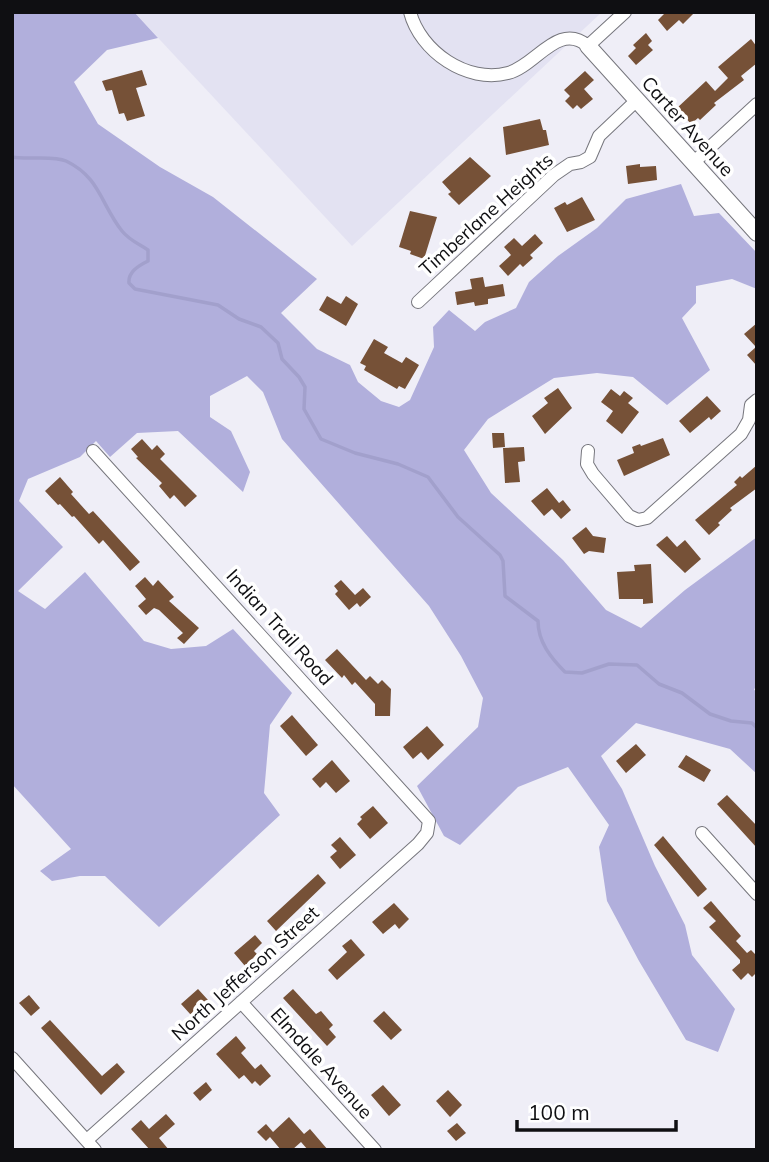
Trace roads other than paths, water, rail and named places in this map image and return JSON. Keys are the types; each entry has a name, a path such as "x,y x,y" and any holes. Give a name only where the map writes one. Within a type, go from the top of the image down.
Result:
{"street":[{"path":"410,12 412,22 433,51 449,63 471,73 486,75 509,73 546,48 570,37 579,38 588,46 625,12"},
{"name":"Carter Avenue","path":"588,46 757,233"},
{"name":"Timberlane Heights","path":"418,302 554,175 570,164 590,157 599,136 637,100"},
{"path":"693,163 757,104"},
{"path":"588,451 587,464 593,474 629,516 638,520 647,518 741,434 749,420 751,405 757,400"},
{"name":"Indian Trail Road","path":"93,451 416,806 429,821 427,833"},
{"name":"North Jefferson Street","path":"91,1145 241,1002 427,833"},
{"path":"702,833 757,894"},
{"name":"Elmdale Avenue","path":"241,1002 375,1150"},
{"path":"12,1058 91,1145"}],"waterway":[{"path":"12,157 61,159 86,175 122,231 148,250 148,261 137,267 130,276 129,283 135,289 218,305 239,319 261,327 278,343 282,359 305,387 304,409 321,439 355,453 398,464 428,477 458,517 500,555 503,561 505,596 538,621 540,636 546,649 565,672 582,673 609,664 637,665 659,684 682,693 710,714 731,721 752,723 757,728"}]}
